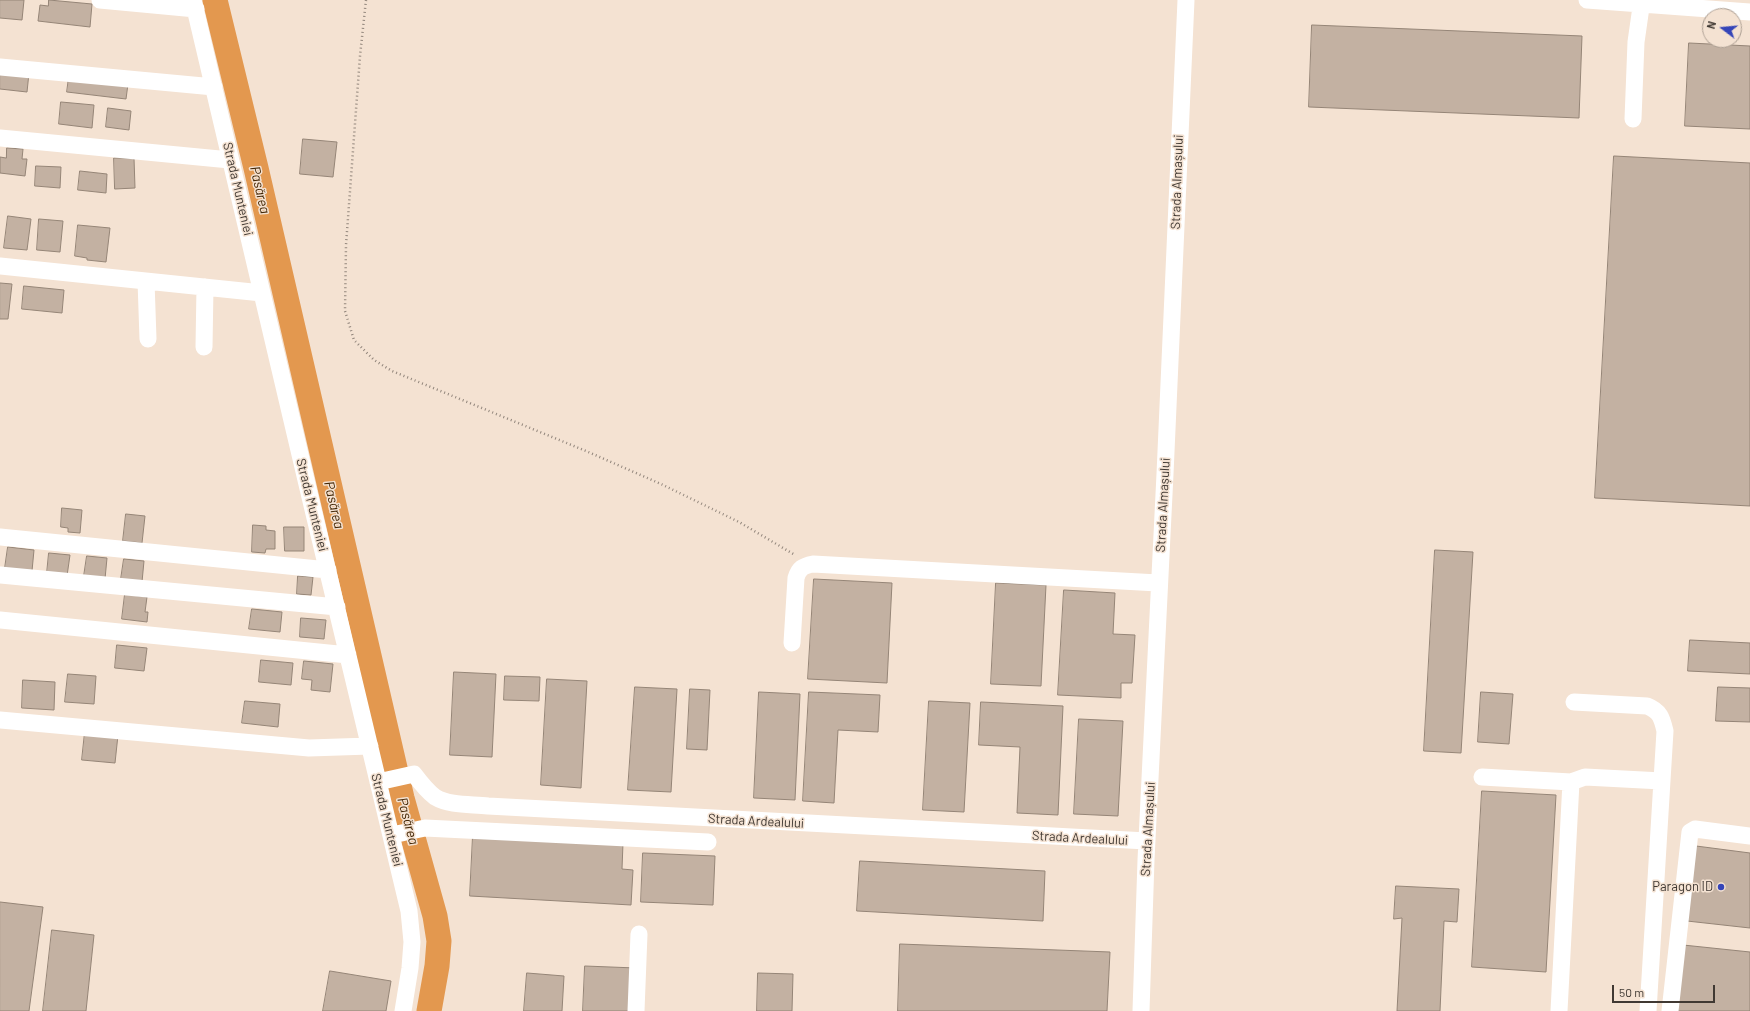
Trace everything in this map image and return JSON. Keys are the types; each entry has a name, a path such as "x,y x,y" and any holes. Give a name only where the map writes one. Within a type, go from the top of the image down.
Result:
{"street":[{"path":"100,0 194,5"},
{"name":"Strada Almașului","path":"1141,1011 1158,583 1165,474 1186,0"},
{"path":"1587,0 1641,2 1750,12"},
{"path":"1633,119 1636,42 1641,2"},
{"name":"Strada Munteniei","path":"194,5 370,746 397,833 409,911 412,942 410,968 403,1011"},
{"path":"0,67 214,87"},
{"path":"0,138 230,160"},
{"path":"0,266 262,293"},
{"path":"146,281 148,339"},
{"path":"204,347 205,287"},
{"path":"0,537 328,570"},
{"path":"792,643 796,578 799,570 804,566 813,564 1158,583"},
{"path":"0,575 337,607"},
{"path":"0,620 348,655"},
{"path":"0,629 107,641 116,640 122,633"},
{"path":"1574,702 1647,706 1655,709 1661,716 1665,731 1648,1011"},
{"path":"0,720 309,748 370,746"},
{"name":"Strada Ardealului","path":"382,781 414,774 436,797 452,803 1147,841"},
{"path":"1482,777 1571,782 1584,777 1662,781"},
{"path":"1558,1011 1571,782"},
{"path":"397,833 425,828 708,842"},
{"path":"1670,1011 1690,832 1695,828 1750,836"},
{"path":"636,1011 639,934"}],"path":[{"path":"366,0 360,56 346,245 345,311 354,340 374,360 392,371 586,451 661,484 739,522 792,552 804,566"}],"building":[{"path":"0,0 24,0 22,20 0,18"},
{"path":"49,0 92,4 90,27 38,21 40,5 48,6"},
{"path":"1312,25 1582,36 1579,118 1309,107"},
{"path":"1689,43 1702,44 1702,48 1742,48 1742,46 1750,46 1750,129 1685,126"},
{"path":"0,70 29,73 27,92 0,89"},
{"path":"69,77 128,84 126,99 67,92"},
{"path":"61,102 94,105 92,128 59,124"},
{"path":"108,108 131,111 129,130 106,127"},
{"path":"303,139 337,142 333,177 300,174"},
{"path":"7,148 23,149 22,159 27,159 25,176 0,173 0,157 6,158"},
{"path":"1614,156 1750,163 1750,506 1595,498"},
{"path":"114,158 134,158 135,188 115,189"},
{"path":"36,166 61,167 60,188 35,186"},
{"path":"80,171 107,174 106,193 78,190"},
{"path":"8,216 31,219 27,250 4,248"},
{"path":"39,219 63,221 60,252 37,250"},
{"path":"78,225 110,228 106,262 87,260 87,258 75,256"},
{"path":"0,283 12,284 8,319 0,319"},
{"path":"24,286 64,290 62,313 22,309"},
{"path":"62,508 82,510 80,533 68,532 68,528 61,527"},
{"path":"126,514 145,516 142,543 123,541"},
{"path":"253,525 266,526 266,530 275,531 275,549 266,549 265,553 252,552"},
{"path":"284,527 304,527 304,551 285,551"},
{"path":"8,547 34,550 32,571 5,568"},
{"path":"1435,550 1473,552 1461,753 1424,751"},
{"path":"49,553 70,555 67,576 47,573"},
{"path":"87,556 107,558 105,579 84,576"},
{"path":"124,559 144,561 142,582 121,579"},
{"path":"298,576 313,577 311,595 297,594"},
{"path":"814,579 892,583 887,683 808,679"},
{"path":"996,583 1046,585 1041,686 991,684"},
{"path":"1064,590 1115,593 1113,634 1135,635 1132,683 1121,683 1121,698 1058,695"},
{"path":"125,594 147,597 145,612 148,612 147,622 122,619"},
{"path":"252,609 282,612 280,632 249,629"},
{"path":"301,618 326,620 324,639 300,637"},
{"path":"1690,640 1750,643 1750,674 1688,671"},
{"path":"117,645 147,648 144,671 115,668"},
{"path":"261,660 293,663 291,685 259,682"},
{"path":"304,661 333,664 330,692 311,690 312,680 302,679"},
{"path":"454,672 496,674 492,757 450,755"},
{"path":"68,674 96,676 94,704 65,702"},
{"path":"505,676 540,677 539,701 504,700"},
{"path":"547,679 587,681 581,788 541,785"},
{"path":"23,680 55,682 54,710 22,708"},
{"path":"635,687 677,689 671,792 628,790"},
{"path":"1718,687 1750,688 1750,722 1716,721"},
{"path":"690,689 710,690 707,750 687,749"},
{"path":"759,692 800,694 795,800 754,798"},
{"path":"809,692 880,695 878,732 838,730 834,803 803,801"},
{"path":"1481,692 1513,694 1509,744 1478,742"},
{"path":"245,701 280,704 278,727 242,723"},
{"path":"929,701 970,703 964,812 923,810"},
{"path":"981,702 1063,706 1058,815 1017,813 1020,747 979,745"},
{"path":"1079,719 1123,721 1118,816 1074,814"},
{"path":"85,732 118,735 115,763 82,760"},
{"path":"1482,791 1556,795 1546,972 1472,967"},
{"path":"473,835 623,843 622,869 633,870 631,905 470,896"},
{"name":"Paragon ID","path":"1696,846 1750,853 1750,928 1687,921"},
{"path":"643,853 715,856 713,905 641,902"},
{"path":"860,861 1045,871 1043,921 857,911"},
{"path":"1396,886 1459,889 1457,922 1444,921 1440,1011 1397,1011 1402,918 1394,919"},
{"path":"0,902 43,907 29,1011 0,1011"},
{"path":"52,930 94,935 86,1011 43,1011"},
{"path":"900,944 1110,952 1107,1011 898,1011"},
{"path":"1683,945 1750,952 1750,1011 1676,1011"},
{"path":"585,966 636,968 634,1011 583,1011"},
{"path":"330,971 391,981 386,1011 323,1011"},
{"path":"527,973 564,976 562,1011 524,1011"},
{"path":"758,973 793,974 792,1011 757,1011"}],"waterway":[{"name":"Pasărea","path":"215,0 256,168 402,798 435,916 439,941 437,966 429,1011"}],"place":[{"name":"Paragon ID","path":"1721,887"}]}
